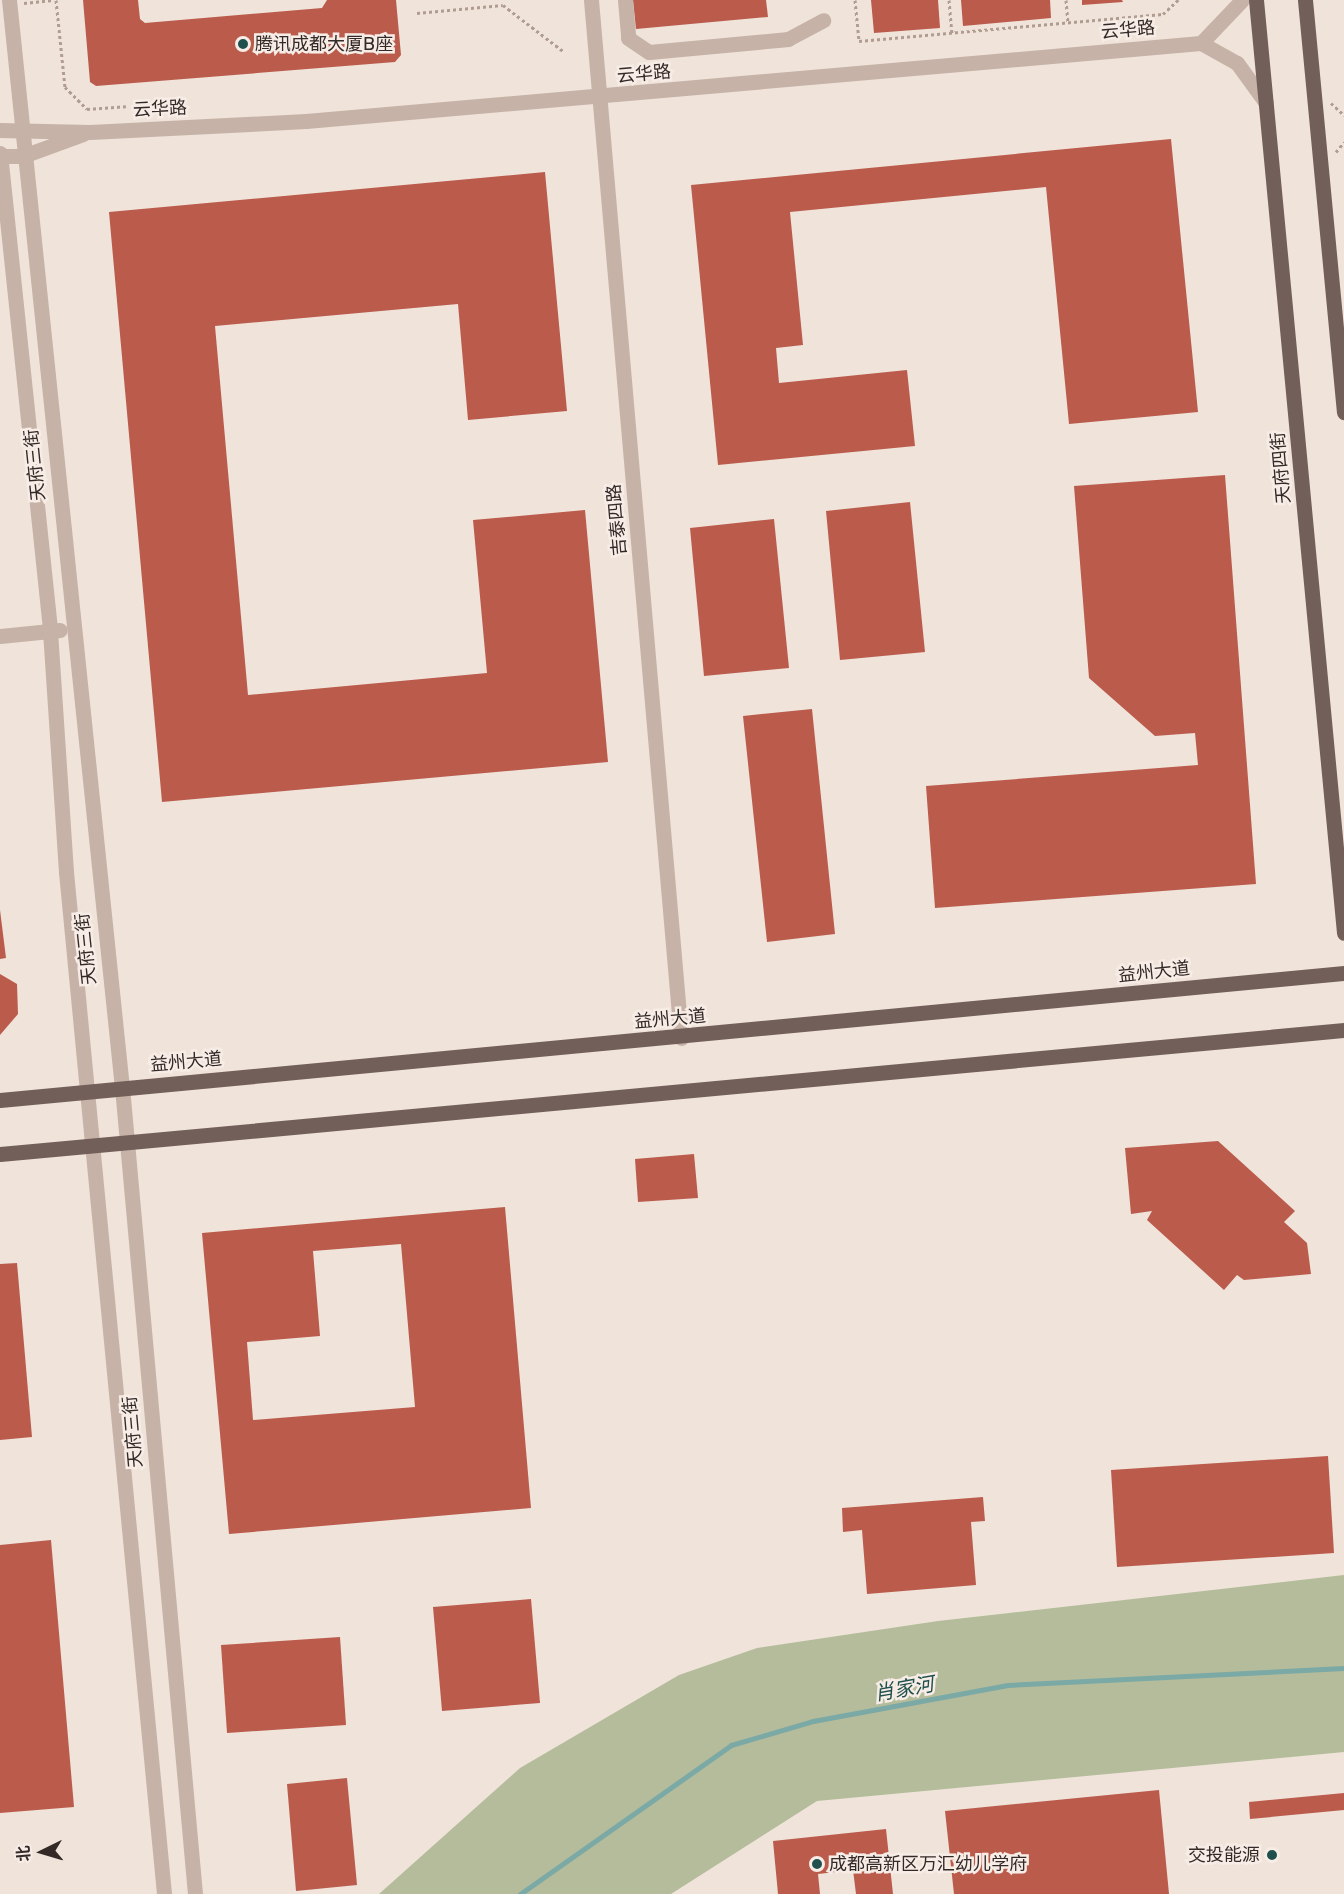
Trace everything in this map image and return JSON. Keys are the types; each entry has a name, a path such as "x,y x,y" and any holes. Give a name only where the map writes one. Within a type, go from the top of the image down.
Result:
{"main road":[{"name":"天府四街","path":"1256,0 1344,933"},
{"path":"1305,0 1344,412"},
{"name":"益州大道","path":"0,1100 122,1087 681,1038 1344,973"},
{"path":"0,1154 1344,1030"}],"street":[{"name":"天府三街","path":"9,0 71,629 122,1087 195,1894"},
{"name":"吉泰四路","path":"591,0 681,1038"},
{"path":"625,0 628,38 649,52 788,39 823,20"},
{"path":"1242,0 1201,43 1237,63 1266,103"},
{"name":"云华路","path":"0,130 22,128 90,132 306,121 1201,43"},
{"name":"云华路","path":"0,155 23,156 90,132"},
{"name":"天府三街","path":"0,155 50,631 87,1092 164,1894"},
{"path":"0,636 71,629"}],"path":[{"path":"23,0 23,3 55,0 64,87 87,110 126,106"},
{"path":"855,0 859,41 1163,14 1178,0"},
{"path":"949,0 951,33"},
{"path":"1066,0 1068,22"},
{"path":"417,13 503,5 563,51"}],"green space":[{"path":"1344,1575 1344,1752 817,1801 671,1894 379,1894 520,1768 679,1675 757,1648 938,1621"}],"building":[{"name":"腾讯成都大厦B座","path":"83,0 138,0 140,19 145,23 322,8 327,0 396,0 401,55 395,62 96,86 90,82"},
{"path":"633,0 766,0 768,17 636,29"},
{"path":"871,0 938,0 940,28 874,33"},
{"path":"961,0 1050,0 1051,18 963,26"},
{"path":"1082,0 1122,0 1123,2 1082,5"},
{"path":"1171,139 1198,412 1069,424 1046,187 790,212 803,345 776,348 779,383 907,370 915,446 718,465 691,185"},
{"path":"545,172 567,411 468,420 458,304 215,326 248,695 487,673 473,520 585,510 608,762 162,802 109,212"},
{"path":"1225,475 1256,884 935,908 926,786 1198,765 1195,733 1155,736 1089,678 1074,486"},
{"path":"910,502 925,652 840,660 826,511"},
{"path":"774,519 789,668 704,676 690,528"},
{"path":"812,709 835,934 767,942 743,716"},
{"path":"0,910 6,958 0,959"},
{"path":"0,974 17,984 18,1014 0,1035"},
{"path":"1218,1141 1295,1211 1284,1222 1307,1243 1311,1274 1244,1280 1237,1275 1224,1290 1147,1220 1152,1211 1131,1214 1125,1148"},
{"path":"694,1154 698,1198 638,1202 635,1159"},
{"path":"505,1207 531,1508 229,1534 202,1233","holes":["401,1244 415,1407 253,1420 247,1342 320,1336 313,1251"]},
{"path":"17,1263 32,1437 0,1440 0,1264"},
{"path":"1328,1456 1334,1553 1117,1567 1111,1470"},
{"path":"983,1497 985,1521 971,1522 976,1585 867,1594 862,1530 843,1532 842,1508"},
{"path":"51,1540 74,1807 0,1813 0,1545"},
{"path":"531,1599 540,1703 442,1711 433,1607"},
{"path":"340,1637 346,1725 227,1733 221,1645"},
{"path":"347,1778 357,1885 296,1891 287,1784"},
{"path":"1159,1790 1169,1894 954,1894 945,1811"},
{"path":"1344,1793 1344,1810 1250,1819 1249,1802"},
{"path":"886,1829 893,1894 856,1894 853,1870 818,1874 820,1894 778,1894 773,1841"}],"waterway":[{"name":"肖家河","path":"520,1894 731,1745 813,1721 1008,1685 1344,1668"}],"place":[{"name":"腾讯成都大厦B座","path":"243,44"},
{"name":"交投能源","path":"1272,1855"},
{"name":"成都高新区万汇幼儿学府","path":"817,1864"}]}
